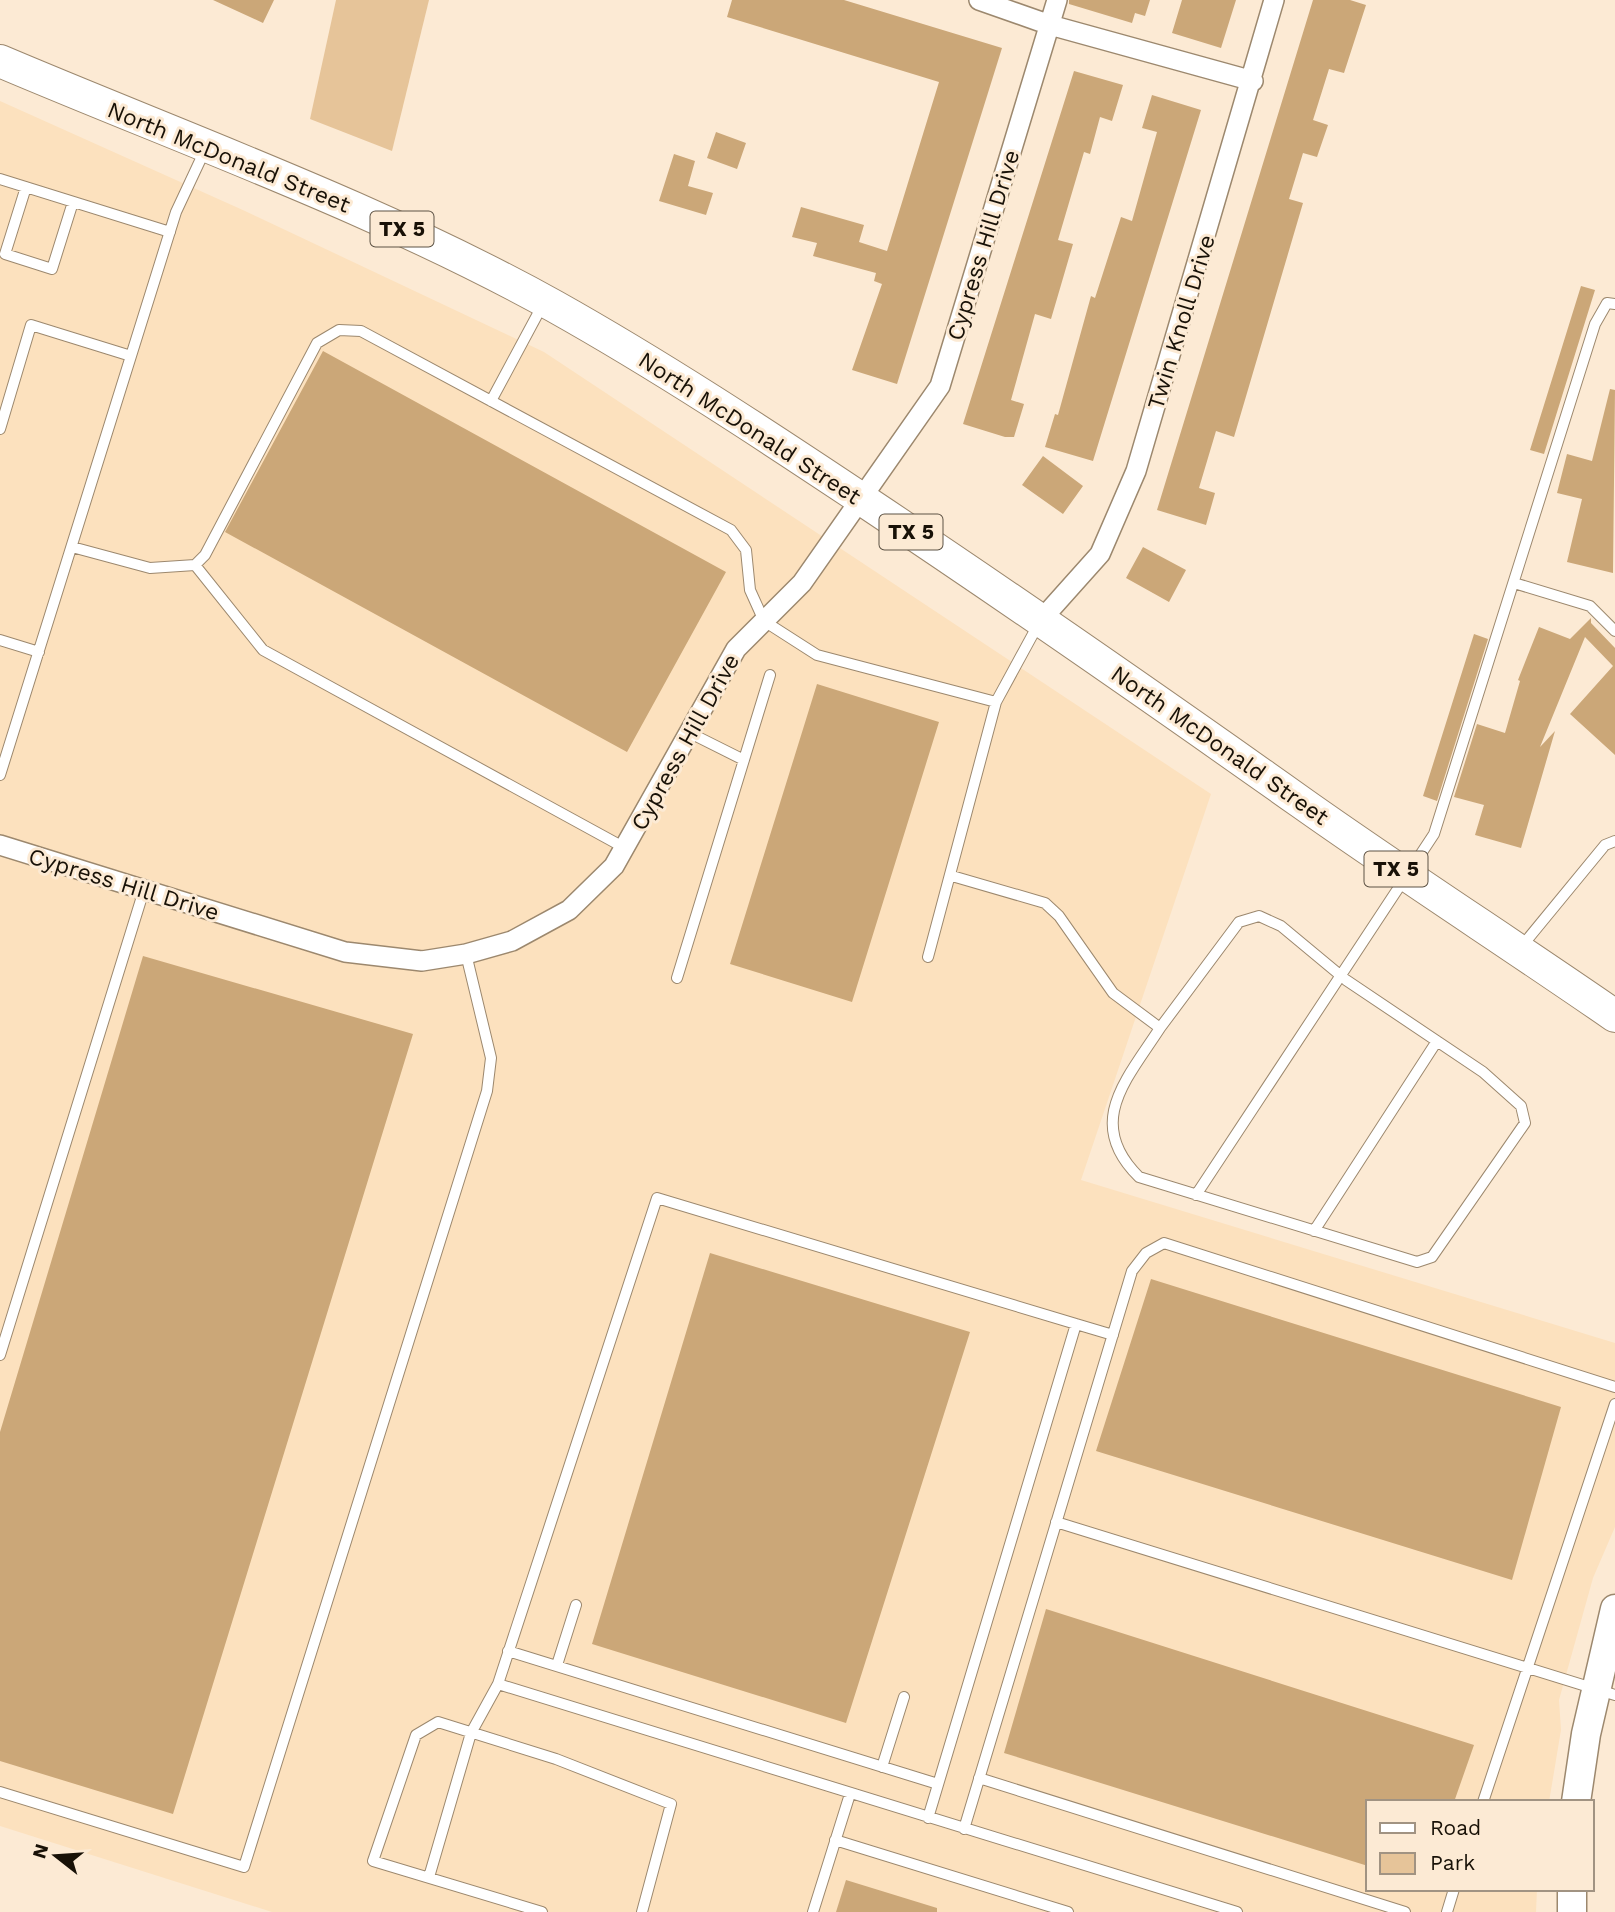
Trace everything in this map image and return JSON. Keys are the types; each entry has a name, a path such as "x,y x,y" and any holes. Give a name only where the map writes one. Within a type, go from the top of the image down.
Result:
{"main road":[{"name":"North McDonald Street","path":"0,61 425,240 545,301 748,423 1041,620 1406,876 1615,1016"},
{"path":"1577,1800 1605,1693 1615,1609"},
{"path":"1572,1891 1572,1912"}],"street":[{"path":"979,0 1050,25 1253,81"},
{"name":"Cypress Hill Drive","path":"0,845 361,956 422,961 466,954 512,941 552,922 603,880 626,849 736,649 802,583 940,386 1057,0"},
{"name":"Twin Knoll Drive","path":"1041,620 1100,554 1136,471 1253,81 1274,0"}],"lane":[{"path":"0,775 170,232 207,147"},
{"path":"0,179 170,232"},
{"path":"26,187 5,254 17,258 52,269 72,202"},
{"path":"491,401 545,301"},
{"path":"1196,1195 1434,834 1595,324 1607,303 1615,304"},
{"path":"0,429 31,325 131,356"},
{"path":"72,547 149,568 195,565 205,555 317,343 339,330 361,331 731,530 746,550 750,590 764,621 817,655 996,702"},
{"path":"195,565 263,650 626,849"},
{"path":"1514,583 1590,606 1615,631"},
{"path":"928,957 952,876 996,702 1041,620"},
{"path":"0,640 38,652"},
{"path":"677,978 770,675"},
{"path":"688,732 744,760"},
{"path":"1520,950 1605,845 1615,841"},
{"path":"952,876 1045,903 1059,916 1113,993 1160,1028"},
{"path":"0,1355 144,890"},
{"path":"1259,916 1281,926 1341,975 1483,1072 1521,1106 1525,1123 1432,1257 1416,1262 1139,1177 1127,1165 1110,1124 1121,1088 1160,1028 1239,922 1259,916"},
{"path":"0,1792 244,1867 488,1091 491,1058 466,954"},
{"path":"1314,1231 1437,1041"},
{"path":"429,1877 471,1733 498,1684 657,1198 1112,1335"},
{"path":"964,1829 1132,1271 1146,1253 1164,1243 1615,1387"},
{"path":"928,1818 1076,1324"},
{"path":"1484,1800 1615,1404"},
{"path":"1056,1522 1605,1693"},
{"path":"557,1665 576,1605"},
{"path":"508,1651 938,1784"},
{"path":"498,1684 1237,1912"},
{"path":"881,1767 904,1697"},
{"path":"541,1912 373,1861 416,1735 438,1722 556,1759 671,1804 642,1912"},
{"path":"979,1778 1405,1912"},
{"path":"813,1912 850,1794"},
{"path":"835,1840 1068,1912"},
{"path":"1447,1912 1453,1891"}],"shaded area":[{"path":"0,101 245,211 544,352 1211,794 1081,1180 1615,1343 1615,1527 1593,1578 1559,1700 1561,1730 1549,1800 1366,1800 1366,1891 1537,1891 1536,1912 272,1912 0,1826"}],"green space":[{"path":"336,0 429,0 392,151 310,119"}],"building":[{"path":"213,0 274,0 263,23"},
{"path":"732,0 844,0 1002,48 897,384 852,370 882,284 874,281 876,273 813,256 817,243 792,237 801,207 864,225 859,242 887,251 939,82 727,17"},
{"path":"1069,0 1150,0 1145,16 1135,13 1132,23 1069,4"},
{"path":"1182,0 1236,0 1221,48 1172,33"},
{"path":"1313,0 1350,0 1366,5 1344,73 1329,69 1313,120 1328,125 1317,157 1303,153 1289,199 1303,203 1234,437 1216,431 1199,488 1215,493 1206,525 1157,510"},
{"path":"1074,71 1123,85 1112,121 1100,117 1090,154 1084,152 1058,240 1073,244 1051,319 1035,314 1011,400 1024,404 1014,437 1005,437 963,424"},
{"path":"1152,95 1201,110 1093,461 1045,447 1055,414 1058,415 1091,296 1095,298 1121,217 1132,221 1157,132 1142,128"},
{"path":"716,132 746,143 737,169 707,158"},
{"path":"674,154 695,161 688,186 713,193 706,215 659,201"},
{"path":"1581,286 1595,290 1544,454 1530,450"},
{"path":"323,351 726,572 627,752 225,532"},
{"path":"1610,389 1615,390 1613,573 1567,562 1582,499 1557,493 1567,454 1592,461"},
{"path":"1043,456 1083,486 1063,514 1022,485"},
{"path":"1143,547 1186,570 1169,602 1126,578"},
{"path":"1591,618 1591,623 1615,648 1615,755 1570,714 1613,666 1585,637 1540,747 1555,731 1521,848 1475,835 1484,805 1454,797 1477,724 1505,733 1520,681 1518,680 1539,627 1570,639"},
{"path":"1474,634 1488,639 1437,801 1423,796"},
{"path":"817,684 939,722 852,1002 730,964"},
{"path":"143,956 413,1034 173,1814 0,1761 0,1432"},
{"path":"710,1253 970,1332 846,1723 592,1644"},
{"path":"1151,1279 1561,1407 1512,1580 1096,1451"},
{"path":"1046,1609 1474,1745 1455,1800 1366,1800 1366,1865 1004,1753"},
{"path":"846,1880 937,1908 937,1912 836,1912"}]}
